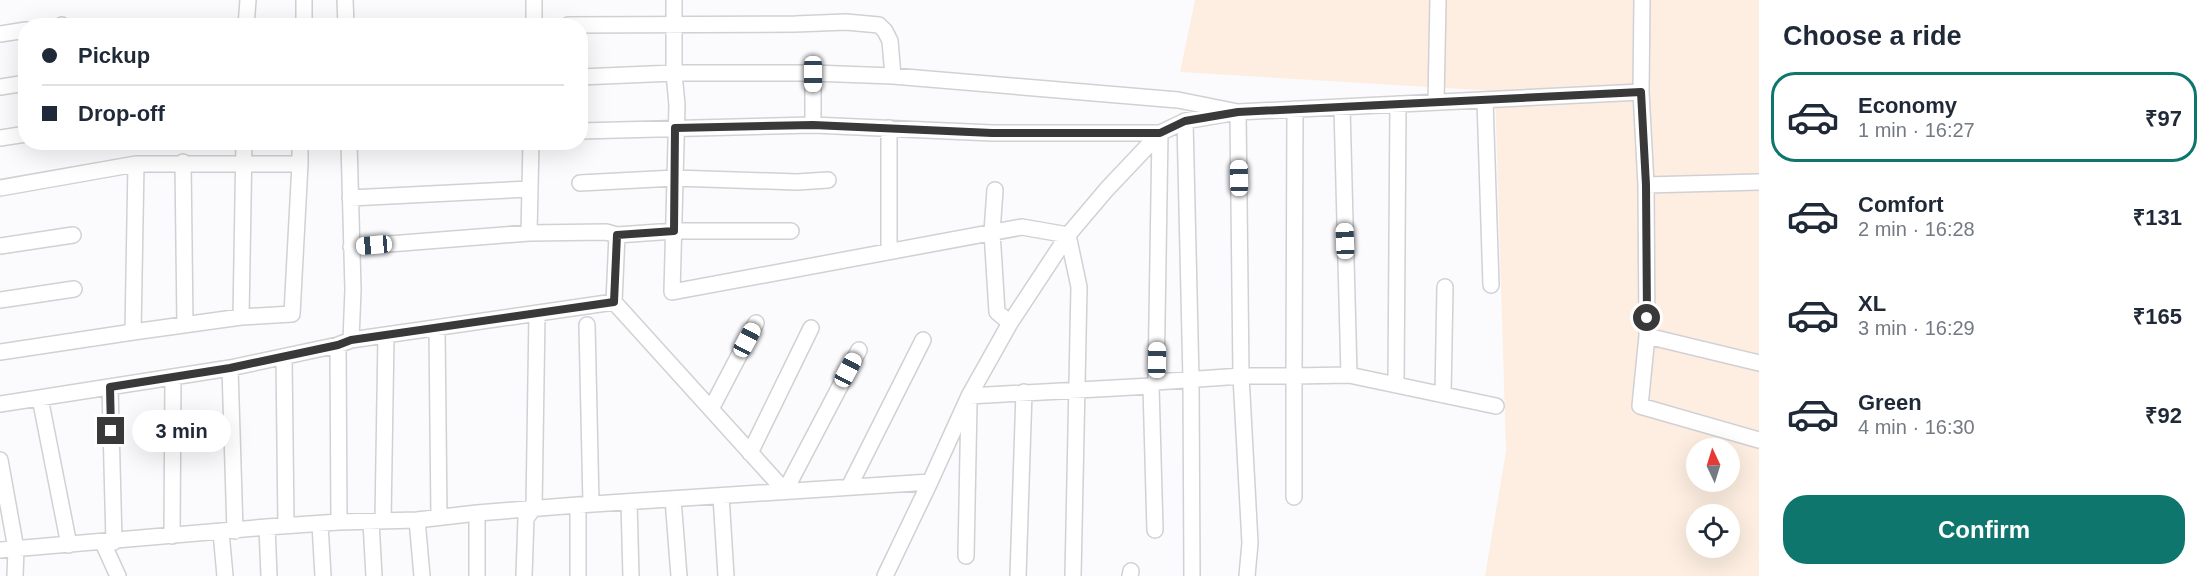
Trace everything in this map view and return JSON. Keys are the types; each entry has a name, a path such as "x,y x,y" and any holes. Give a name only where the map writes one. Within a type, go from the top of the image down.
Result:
{"street":[{"path":"247,18 248,0"},
{"path":"304,0 304,18"},
{"path":"345,0 345,18"},
{"path":"534,0 534,18"},
{"path":"674,0 676,105 672,292 1022,227 1068,236"},
{"path":"1436,102 1438,0"},
{"path":"1642,0 1641,92 1646,185 1647,336 1640,406 1759,440"},
{"path":"588,26 846,22 879,25 891,41 893,76"},
{"path":"0,34 18,31"},
{"path":"588,77 674,73 893,76 1178,100 1238,112"},
{"path":"813,74 813,125"},
{"path":"0,87 18,84"},
{"path":"885,576 969,396 1010,323 1068,236 1107,189 1160,133 1185,121 1238,112 1641,92"},
{"path":"1485,100 1491,285"},
{"path":"1396,385 1398,104"},
{"path":"1342,107 1349,375"},
{"path":"1294,497 1295,109"},
{"path":"1238,112 1241,376 1250,543 1247,576"},
{"path":"1185,121 1191,380 1192,576"},
{"path":"588,131 813,125 992,133 1160,133"},
{"path":"889,128 889,250"},
{"path":"1155,530 1154,384 1160,133"},
{"path":"0,138 18,135"},
{"path":"241,317 244,150"},
{"path":"0,352 241,317 292,314 300,150"},
{"path":"339,522 345,342 351,247 349,150"},
{"path":"529,233 531,150"},
{"path":"183,162 185,325"},
{"path":"0,188 136,164 183,162 300,164"},
{"path":"133,332 136,164"},
{"path":"580,183 675,178 797,182 828,180"},
{"path":"1646,185 1759,182"},
{"path":"350,198 530,189"},
{"path":"995,190 992,232 997,312 1010,323"},
{"path":"351,247 529,233 606,232 617,235 674,231 791,231"},
{"path":"0,246 73,235"},
{"path":"617,235 614,302 785,491"},
{"path":"1068,236 1079,287 1073,576"},
{"path":"1443,395 1445,287"},
{"path":"0,300 74,289"},
{"path":"0,404 230,368 345,342 614,302"},
{"path":"524,576 526,518 534,508 537,314"},
{"path":"711,409 756,323"},
{"path":"578,576 584,505 587,325"},
{"path":"750,453 811,328"},
{"path":"437,329 439,517"},
{"path":"374,576 386,336"},
{"path":"1647,336 1759,363"},
{"path":"849,487 923,340"},
{"path":"785,491 859,350"},
{"path":"284,357 286,526"},
{"path":"225,576 228,531 230,368"},
{"path":"969,396 1241,376 1349,375 1496,406"},
{"path":"172,536 173,377"},
{"path":"110,387 109,542 118,576"},
{"path":"1018,576 1024,392"},
{"path":"966,556 969,396"},
{"path":"40,398 69,545"},
{"path":"0,460 16,549 15,576"},
{"path":"0,550 267,527 417,520 534,508 930,482"},
{"path":"721,496 726,576"},
{"path":"673,499 679,576"},
{"path":"629,502 631,576"},
{"path":"477,513 477,576"},
{"path":"417,520 422,576"},
{"path":"321,524 323,576"},
{"path":"267,527 270,576"}],"shaded area":[{"path":"1195,0 1759,0 1759,576 1485,576 1506,451 1495,91 1180,72"}],"route":[{"path":"111,431 110,387 230,368 338,345 351,340 614,302 617,235 674,231 675,128 813,125 992,133 1160,133 1185,121 1238,112 1641,92 1646,185 1647,318"}]}
